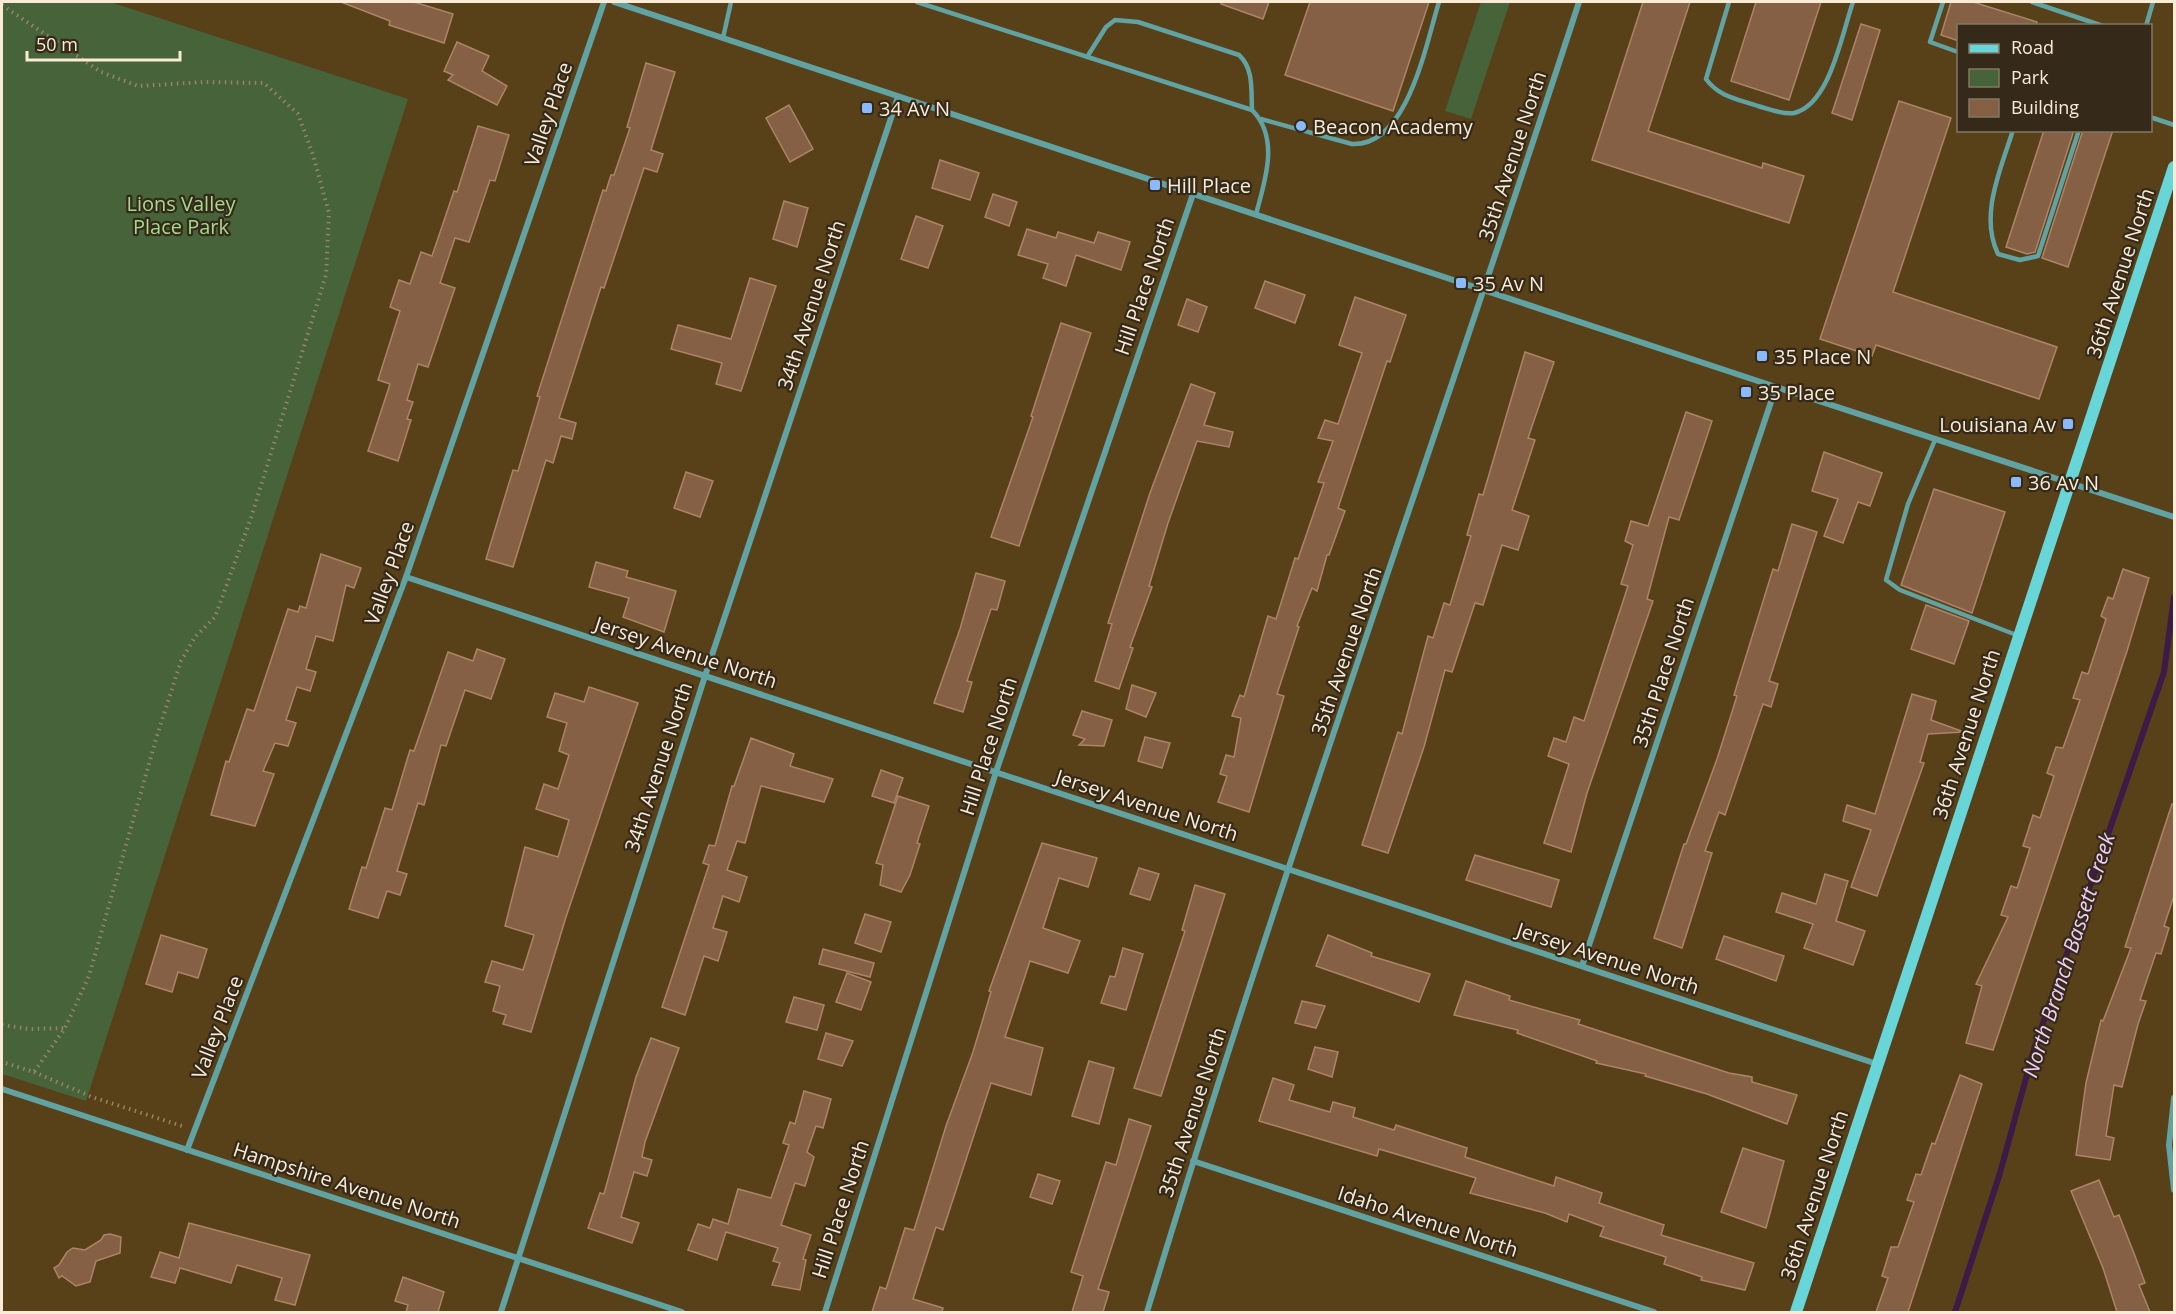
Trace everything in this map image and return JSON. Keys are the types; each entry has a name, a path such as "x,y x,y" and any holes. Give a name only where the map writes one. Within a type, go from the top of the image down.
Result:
{"street":[{"name":"Valley Place","path":"187,1150 406,576 604,2"},
{"path":"614,2 1486,289 2071,485 2175,517"},
{"name":"35th Avenue North","path":"1147,1312 1193,1161 1580,2"},
{"name":"34th Avenue North","path":"501,1312 520,1260 705,676 898,97"},
{"name":"36th Avenue North","path":"1796,1312 2175,167"},
{"name":"Hill Place North","path":"825,1312 996,772 1193,194"},
{"name":"35th Place North","path":"1582,966 1776,387"},
{"name":"Jersey Avenue North","path":"406,576 1877,1064"},
{"name":"Hampshire Avenue North","path":"2,1089 682,1312"},
{"path":"2175,1098 2169,1145 2175,1190"},
{"name":"Idaho Avenue North","path":"1193,1161 1654,1312"}],"lane":[{"path":"723,38 731,2"},
{"path":"917,2 1252,110 1261,119 1268,140 1267,161 1256,214"},
{"path":"1261,119 1352,144 1363,144 1374,140 1394,123 1403,109 1439,2"},
{"path":"1729,2 1706,79 1714,90 1725,96 1780,112 1792,113 1815,102 1825,87 1853,2"},
{"path":"1943,2 1930,42 1957,51"},
{"path":"2032,2 2097,24"},
{"path":"2147,24 2153,2"},
{"path":"1086,57 1106,27 1115,20 1138,22 1239,55 1246,62 1251,77 1252,110"},
{"path":"2152,117 2175,125"},
{"path":"2012,132 1992,199 1990,238 1998,254 2020,260 2038,256 2078,132"},
{"path":"1935,440 1908,504 1886,580 1900,590 2019,636"}],"path":[{"path":"2,5 101,72 138,86 205,82 264,83 298,114 329,213 326,275 251,518 215,617 195,638 181,661 89,976 65,1028 34,1072"},
{"path":"2,1025 29,1029 65,1028"},
{"path":"2,1062 34,1072 92,1097 195,1130"}],"green space":[{"name":"Lions Valley Place Park","path":"2,2 110,2 408,99 86,1101 2,1074"},
{"path":"1481,2 1510,2 1471,119 1445,111"}],"building":[{"path":"341,2 414,2 453,14 444,43 389,25 390,21"},
{"path":"1221,2 1269,2 1263,19 1221,4"},
{"path":"1310,2 1429,2 1393,111 1285,75"},
{"path":"1643,2 1690,2 1648,131 1762,168 1763,163 1804,176 1789,223 1592,160"},
{"path":"1756,2 1821,2 1789,100 1731,81"},
{"path":"1951,2 1973,2 2037,22 2036,24 1957,24 1957,40 1941,35"},
{"path":"1861,24 1880,30 1852,120 1832,113"},
{"path":"457,42 489,56 482,71 507,86 497,105 448,80 453,75 444,71"},
{"path":"646,63 675,72 651,150 663,154 657,172 644,168 604,288 601,287 559,418 576,423 572,439 561,436 553,463 546,460 513,567 486,559 513,470 518,471 540,397 537,396 603,190 606,191 611,175 614,175 630,128 627,127"},
{"path":"1899,101 1951,118 1893,292 2057,347 2039,399 1876,345 1872,356 1820,339"},
{"path":"789,105 813,149 790,162 766,118"},
{"path":"478,126 509,135 495,181 490,180 469,242 455,238 440,283 455,288 428,367 418,364 407,400 413,402 407,419 411,420 398,461 368,451 390,384 378,380 400,311 390,307 399,280 410,284 421,252 432,256 454,191 457,192"},
{"path":"2043,132 2073,132 2035,252 2027,254 2006,247"},
{"path":"2082,132 2112,132 2068,267 2042,258"},
{"path":"940,160 979,173 970,200 932,188"},
{"path":"993,194 1017,202 1009,226 985,217"},
{"path":"784,201 808,208 797,247 773,239"},
{"path":"916,216 943,226 928,268 901,259"},
{"path":"1027,229 1056,238 1058,232 1094,243 1098,232 1130,242 1121,270 1076,255 1066,286 1043,278 1048,264 1018,255"},
{"path":"750,278 776,286 741,391 716,384 722,363 671,349 678,325 731,339"},
{"path":"1265,281 1305,295 1295,323 1255,308"},
{"path":"1355,297 1406,315 1390,362 1387,361 1338,508 1345,511 1329,555 1327,555 1317,591 1312,588 1297,626 1299,627 1277,694 1284,696 1249,812 1218,802 1227,776 1220,774 1226,755 1234,757 1241,718 1232,716 1240,695 1244,697 1268,616 1276,619 1295,558 1298,559 1324,483 1318,482 1333,441 1318,438 1325,420 1338,424 1362,353 1339,345"},
{"path":"1187,299 1207,307 1198,332 1178,325"},
{"path":"1061,323 1091,333 1019,546 991,537 1033,417 1031,416"},
{"path":"1525,352 1554,362 1528,438 1535,440 1512,510 1529,516 1518,550 1502,545 1483,605 1475,603 1452,672 1445,670 1424,747 1388,853 1362,845 1398,732 1402,734 1428,636 1433,638 1444,603 1450,605 1471,536 1467,535 1479,494 1483,495"},
{"path":"1191,384 1215,393 1204,425 1233,432 1229,447 1197,441 1168,523 1149,586 1152,587 1130,647 1133,648 1119,689 1095,681 1112,624 1108,623 1150,493"},
{"path":"1686,412 1712,421 1679,520 1669,517 1647,599 1653,601 1587,793 1571,852 1544,843 1569,764 1548,756 1554,738 1566,742 1574,717 1584,721 1628,586 1621,584 1633,545 1625,541 1631,521 1648,526"},
{"path":"1824,452 1882,473 1870,506 1858,502 1843,543 1824,536 1838,499 1812,491"},
{"path":"686,472 713,481 700,517 674,508"},
{"path":"1934,489 2005,512 1972,613 1901,585"},
{"path":"1792,524 1817,532 1769,681 1778,684 1771,707 1763,704 1725,815 1719,812 1705,851 1712,853 1682,948 1654,938 1684,844 1686,844 1717,759 1773,569 1778,571"},
{"path":"321,554 361,568 354,588 346,585 333,641 316,636 306,669 316,672 310,691 297,687 286,720 296,723 288,746 275,743 263,771 274,774 255,826 211,815 226,761 229,762 247,709 254,711 288,609 298,612 300,606 306,608"},
{"path":"596,562 628,571 626,577 676,591 664,632 623,617 629,598 589,587"},
{"path":"2123,569 2149,578 2127,651 1993,1050 1966,1043 1982,986 1976,984 2008,917 2001,915 2011,886 2017,888 2030,848 2023,846 2033,815 2040,818 2054,776 2047,773 2056,747 2063,748 2080,700 2073,698 2082,672 2088,674 2106,619 2101,616 2108,597 2113,599"},
{"path":"976,573 1005,581 997,610 991,609 967,681 972,682 963,712 934,703 960,629"},
{"path":"1926,605 1969,621 1954,664 1911,649"},
{"path":"477,649 505,659 491,699 465,690 446,746 441,745 424,805 418,803 397,871 407,874 400,895 387,891 378,918 349,909 362,867 366,868 385,808 392,810 410,750 414,751 448,652 473,661"},
{"path":"1132,685 1156,693 1146,717 1126,709"},
{"path":"589,687 638,703 566,917 531,1032 503,1024 506,1015 493,1011 500,986 485,982 492,961 523,970 534,935 505,926 525,847 558,857 569,820 536,809 544,784 558,789 569,755 559,751 567,723 547,717 555,693 584,702"},
{"path":"1912,694 1936,701 1931,720 1964,732 1928,734 1920,762 1924,763 1877,896 1851,887 1871,830 1843,821 1847,805 1875,814"},
{"path":"1082,711 1112,720 1104,746 1079,745 1085,739 1073,735"},
{"path":"1145,737 1170,743 1162,768 1138,761"},
{"path":"751,738 794,754 790,766 833,779 824,802 761,786 745,843 737,841 727,870 747,877 739,902 723,896 713,928 727,932 718,961 704,956 685,1015 662,1007 709,865 703,863 709,845 715,846 732,786 734,786"},
{"path":"881,770 903,778 894,803 872,796"},
{"path":"898,796 929,806 910,875 901,892 880,885 883,865 876,863"},
{"path":"2172,804 2175,805 2175,893 2164,926 2169,928 2161,954 2156,953 2140,1000 2146,1001 2122,1087 2114,1085 2106,1136 2114,1138 2110,1160 2076,1155 2086,1083 2101,1020 2103,1021 2131,948 2125,947"},
{"path":"1042,843 1097,858 1088,887 1059,878 1043,928 1080,941 1068,973 1030,961 1005,1037 1043,1048 1031,1095 991,1083 943,1230 936,1227 913,1299 943,1308 942,1312 872,1312 880,1287 886,1289 905,1228 914,1230 946,1126 973,1052 991,992 989,991"},
{"path":"1475,855 1559,880 1551,907 1466,880"},
{"path":"1139,868 1159,874 1150,900 1130,894"},
{"path":"1825,874 1848,881 1836,921 1865,931 1853,965 1804,948 1813,924 1776,912 1782,893 1816,904"},
{"path":"1195,885 1225,894 1161,1096 1134,1088 1185,931 1182,930"},
{"path":"865,914 891,922 881,952 855,943"},
{"path":"161,935 207,949 198,978 178,972 172,992 146,984"},
{"path":"1328,935 1372,953 1371,956 1430,974 1419,1002 1316,966"},
{"path":"1724,936 1784,956 1776,981 1716,959"},
{"path":"1123,948 1143,954 1126,1010 1101,1003 1110,976 1115,977"},
{"path":"823,949 874,963 870,977 819,964"},
{"path":"847,973 871,982 861,1010 836,1002"},
{"path":"1466,981 1510,996 1509,1000 1580,1020 1578,1024 1729,1073 1752,1077 1752,1082 1797,1095 1787,1124 1707,1094 1645,1076 1646,1074 1596,1063 1597,1061 1517,1033 1518,1030 1454,1015"},
{"path":"794,997 824,1005 817,1030 786,1022"},
{"path":"1302,1001 1325,1006 1316,1028 1295,1023"},
{"path":"826,1033 853,1041 842,1066 818,1059"},
{"path":"651,1038 679,1048 645,1142 642,1157 652,1160 647,1176 634,1172 621,1217 639,1223 632,1243 588,1228 600,1193 604,1194 636,1077"},
{"path":"1315,1047 1338,1052 1332,1077 1308,1069"},
{"path":"1089,1061 1114,1068 1099,1124 1072,1116"},
{"path":"1960,1075 1982,1084 1908,1312 1876,1312 1888,1278 1882,1276 1891,1247 1898,1247 1914,1202 1907,1200 1916,1174 1921,1175 1932,1143 1935,1144"},
{"path":"1273,1078 1294,1085 1289,1100 1330,1112 1333,1102 1355,1108 1353,1117 1394,1130 1396,1125 1467,1148 1465,1157 1554,1186 1556,1177 1602,1193 1599,1203 1664,1225 1661,1235 1754,1263 1745,1290 1701,1280 1702,1277 1664,1264 1666,1257 1600,1236 1604,1227 1569,1214 1567,1222 1545,1213 1470,1193 1476,1178 1379,1149 1377,1156 1259,1121"},
{"path":"804,1091 831,1099 823,1128 816,1126 807,1152 814,1157 805,1186 795,1183 781,1225 811,1235 803,1259 806,1260 800,1290 772,1285 780,1263 773,1261 778,1248 726,1232 717,1260 688,1250 698,1224 710,1228 713,1219 728,1224 738,1189 771,1198 789,1145 783,1143 790,1122 795,1124"},
{"path":"1129,1119 1151,1126 1098,1289 1109,1292 1103,1312 1072,1312 1083,1276 1071,1272 1106,1162 1116,1165"},
{"path":"1743,1148 1784,1161 1766,1228 1721,1212"},
{"path":"1038,1174 1060,1181 1052,1204 1030,1197"},
{"path":"2099,1180 2114,1217 2119,1215 2135,1256 2145,1283 2139,1285 2150,1312 2117,1312 2103,1268 2071,1191"},
{"path":"189,1223 310,1255 295,1305 275,1300 282,1278 237,1265 231,1283 180,1268 175,1283 151,1277 160,1252 179,1258"},
{"path":"104,1235 121,1237 120,1253 96,1261 90,1282 76,1286 62,1276 59,1278 54,1268 59,1265 67,1252 73,1248 85,1250 101,1240"},
{"path":"403,1277 444,1292 438,1312 406,1312 408,1305 395,1301"}],"waterway":[{"name":"North Branch Bassett Creek","path":"1955,1312 2000,1173 2034,1049 2164,672 2174,597"}],"place":[{"name":"34 Av N","path":"867,108"},
{"name":"Beacon Academy","path":"1301,126"},
{"name":"Hill Place","path":"1155,185"},
{"name":"35 Av N","path":"1461,283"},
{"name":"35 Place N","path":"1762,356"},
{"name":"35 Place","path":"1746,392"},
{"name":"Louisiana Av","path":"2068,424"},
{"name":"36 Av N","path":"2016,482"}]}
